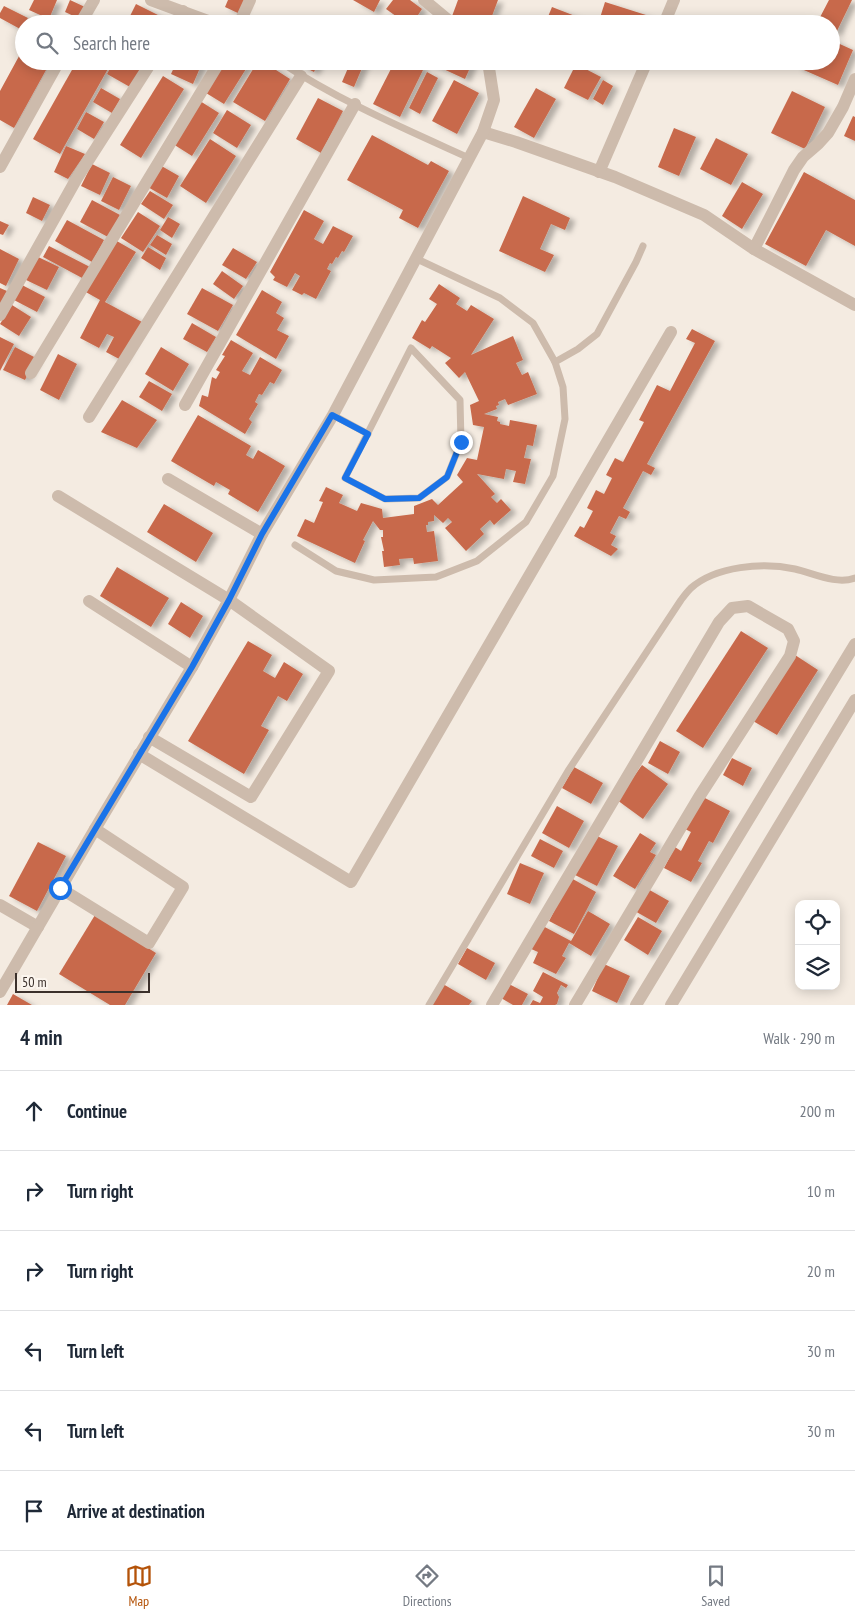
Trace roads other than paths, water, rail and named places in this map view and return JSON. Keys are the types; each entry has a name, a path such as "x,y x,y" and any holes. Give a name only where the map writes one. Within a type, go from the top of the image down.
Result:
{"street":[{"path":"85,15 94,0"},
{"path":"151,0 171,3 193,15"},
{"path":"243,15 250,0"},
{"path":"424,0 442,15"},
{"path":"668,15 674,0"},
{"path":"181,15 183,11"},
{"path":"1,164 55,70"},
{"path":"0,315 77,178 146,70"},
{"path":"31,373 215,70"},
{"path":"0,992 192,667 229,600 262,534 332,415 417,259 483,132 494,100 489,70"},
{"path":"599,172 643,70"},
{"path":"89,417 301,76"},
{"path":"754,250 794,170 803,157 828,133 855,79"},
{"path":"185,405 356,104"},
{"path":"483,132 599,172 704,215 754,250 855,305"},
{"path":"139,754 351,882 671,332"},
{"path":"168,479 262,534"},
{"path":"58,496 229,600 329,671 251,797 150,737"},
{"path":"89,601 192,667"},
{"path":"492,1005 719,622 732,608 748,606 788,630 794,641 790,656 699,797 575,1005"},
{"path":"636,1005 855,644"},
{"path":"671,1005 855,700"},
{"path":"60,888 149,944 183,887 95,829"},
{"path":"0,905 38,927"}],"lane":[{"path":"292,70 356,104 468,158"},
{"path":"555,362 578,349 597,334 643,246"},
{"path":"295,545 336,570 374,580 436,577 477,560 526,522 554,476 565,419 563,387 555,362 533,323 500,298 417,259"},
{"path":"411,348 460,400 461,442 447,477 419,498 385,499 345,478 368,434 411,348"},
{"path":"332,415 368,434"},
{"path":"429,1005 568,771 681,600 691,589 715,575 733,568 792,569 823,578 839,580 855,578"}]}
